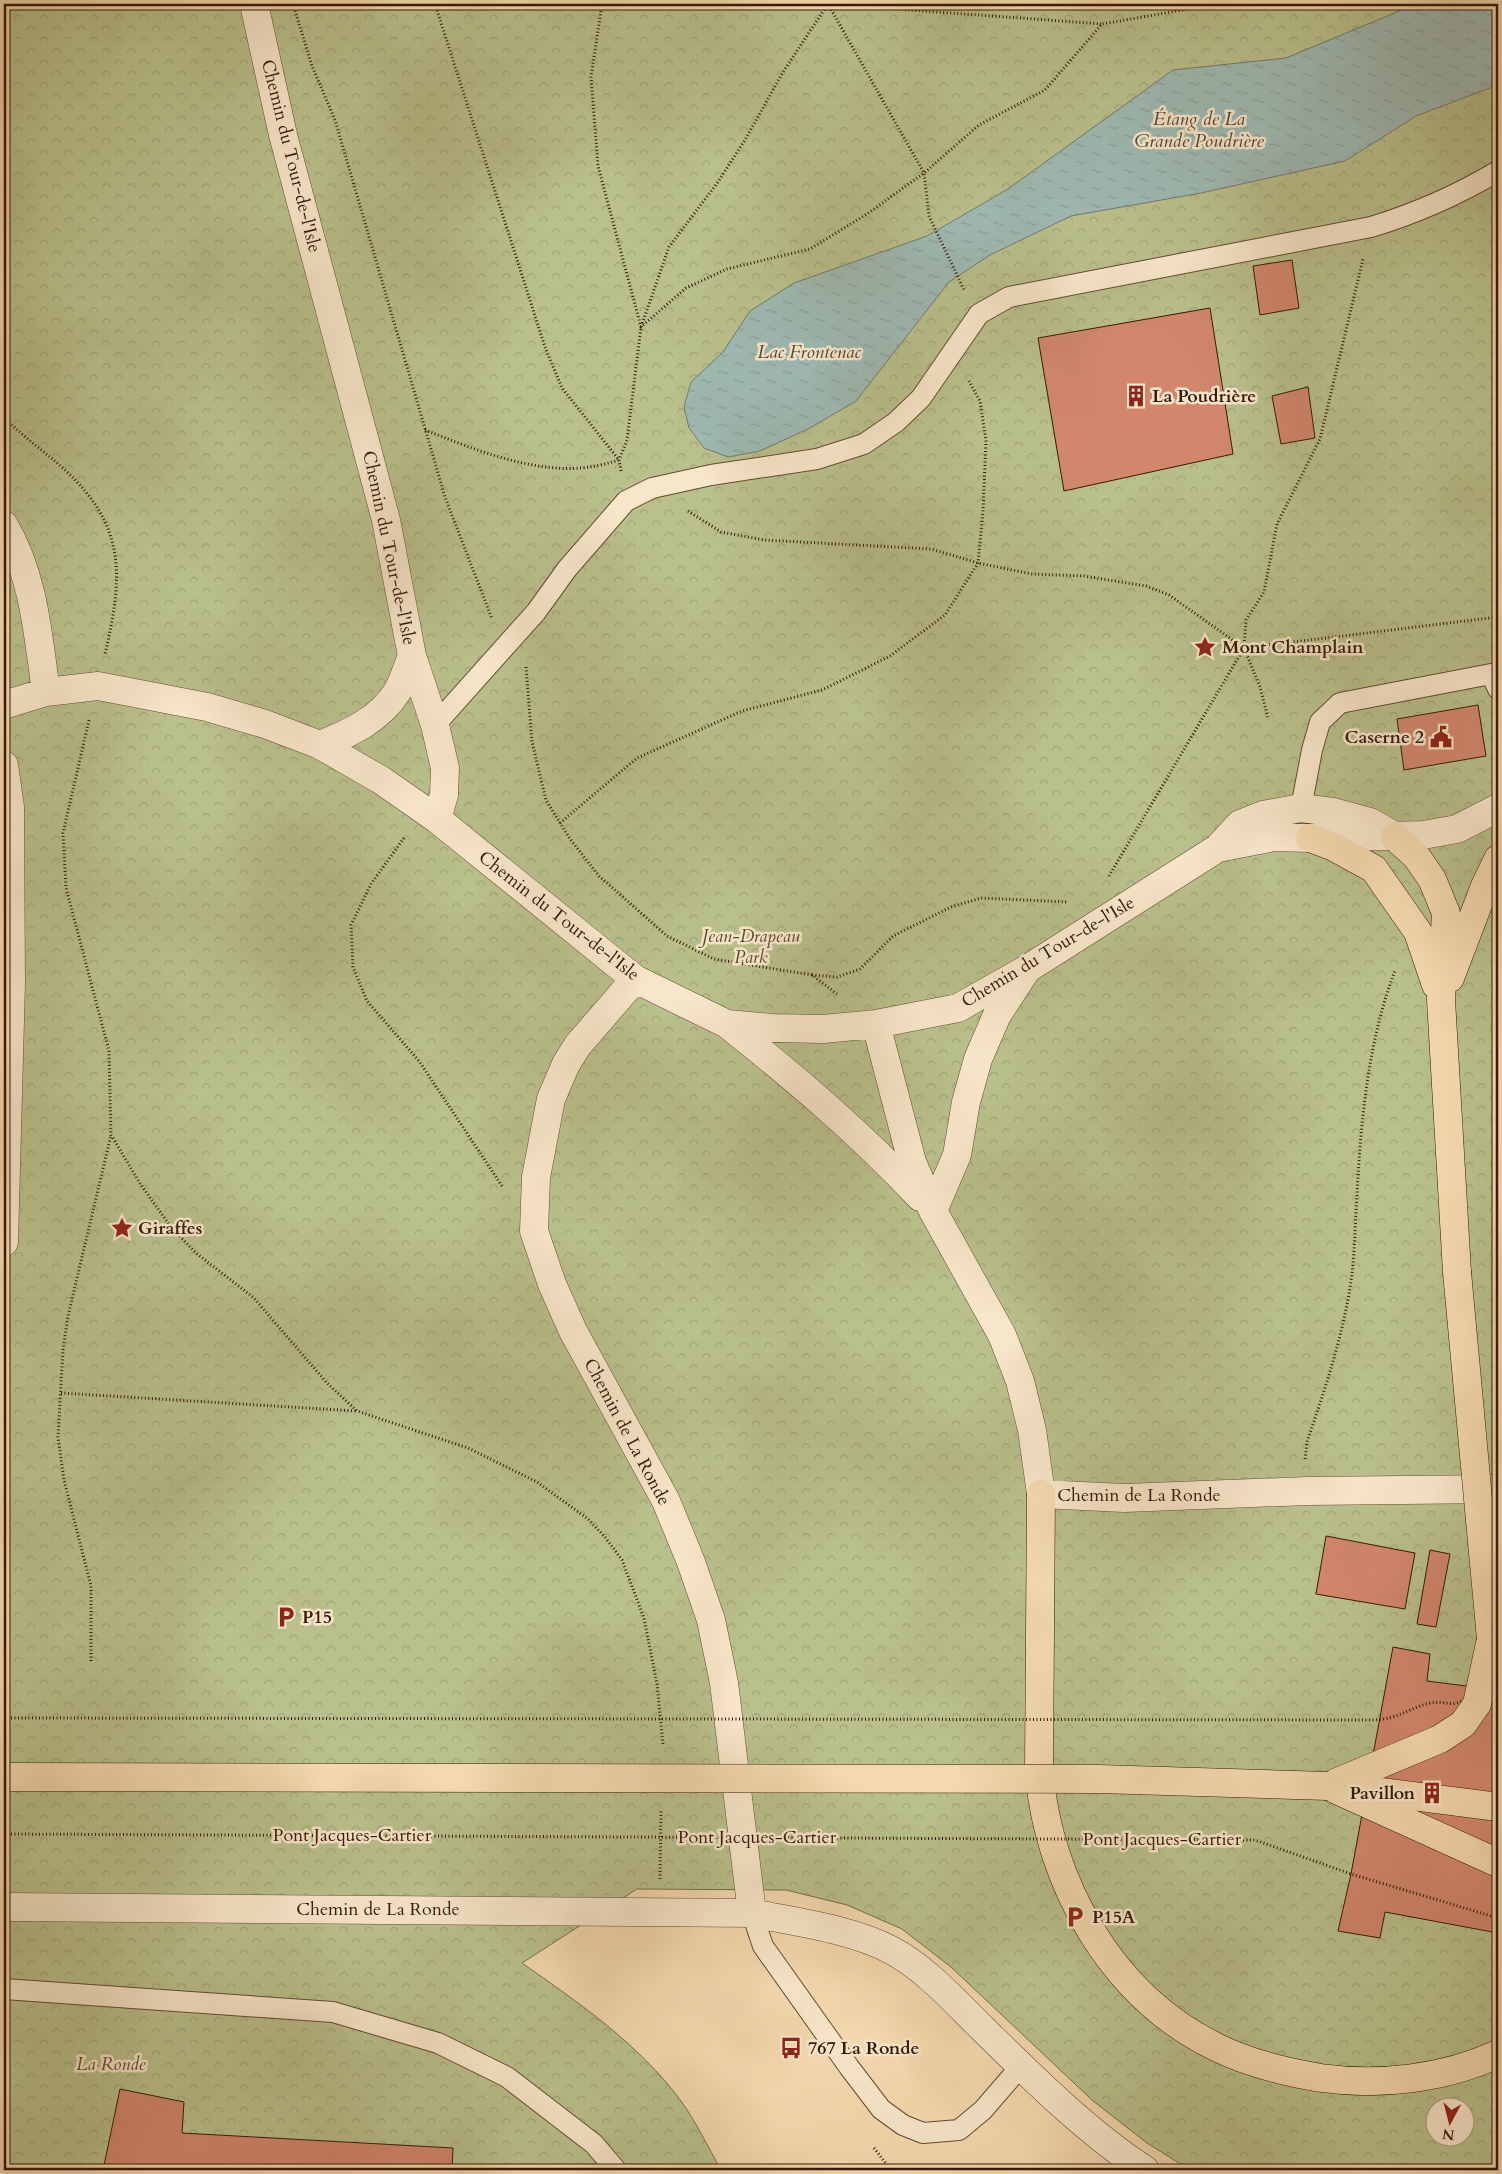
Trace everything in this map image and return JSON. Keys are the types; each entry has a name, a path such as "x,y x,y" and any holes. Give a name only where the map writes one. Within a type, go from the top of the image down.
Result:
{"main road":[{"path":"1328,1786 1440,1739 1463,1724 1477,1704 1495,1651 1457,1272 1441,1000 1446,913 1432,879 1416,856 1395,837"},
{"path":"1310,838 1334,847 1374,869 1418,932 1441,1000"},
{"path":"1441,1000 1485,886 1498,859"},
{"path":"1041,1494 1039,1759 1041,1798 1051,1837 1074,1903 1098,1943 1151,2002 1181,2026 1215,2047 1252,2062 1300,2074 1335,2080 1385,2081 1435,2074 1498,2054"},
{"path":"4,1776 1099,1779 1328,1786 1400,1793 1498,1807"},
{"path":"1328,1786 1498,1864"}],"street":[{"name":"Chemin du Tour-de-l'Isle","path":"254,4 284,135 386,520 412,656 435,725 445,768 444,795 437,819 635,979 727,1024 823,1029 876,1024 958,1008 1028,969 1218,848 1274,837 1395,837 1457,829 1498,808"},
{"path":"6,535 24,566 34,606 46,692"},
{"path":"320,745 357,729 382,710 397,692 412,656"},
{"path":"4,705 46,692 98,686 207,707 264,724 320,745 381,780 437,819"},
{"path":"4,765 10,807 11,983 4,1242"},
{"path":"1218,848 1240,824 1263,815 1301,808 1333,812 1370,822 1395,837"},
{"path":"727,1024 831,1109 876,1150 933,1211 957,1155 966,1102 978,1058 997,1015 1028,969"},
{"name":"Chemin de La Ronde","path":"635,979 578,1045 566,1064 551,1099 536,1177 534,1231 552,1284 573,1330 666,1501 691,1562 711,1620 724,1683 752,1914"},
{"name":"Chemin de La Ronde","path":"876,1024 912,1162 933,1211 1002,1335 1020,1381 1032,1430 1041,1494 1124,1498 1306,1491 1498,1489"},
{"name":"Chemin de La Ronde","path":"4,1907 752,1914 842,1932 891,1950 936,1983 1021,2066 1077,2116 1145,2170"}],"lane":[{"path":"435,725 518,633 588,544 626,501 652,488 711,475 817,458 864,444 896,422 921,398 979,314 1010,297 1370,227 1410,215 1457,195 1498,171"},
{"path":"1301,808 1312,750 1320,722 1340,703 1491,674 1498,689"},
{"name":"Chemin de La Ronde","path":"752,1914 763,1946 849,2067 881,2109 903,2124 923,2133 959,2130 982,2110 1021,2066"},
{"path":"4,1989 333,2012 438,2043 507,2077 594,2144 616,2170"}],"path":[{"path":"293,4 312,66 335,120 445,497 503,648"},
{"path":"435,4 545,348 562,388 619,460 626,501"},
{"path":"602,4 592,77 598,166 641,327"},
{"path":"619,460 627,440 641,327 669,247 718,182 745,140 783,72 828,4"},
{"path":"828,4 1102,24 1183,10 1201,4"},
{"path":"828,4 924,173 929,216 963,288"},
{"path":"641,327 686,288 727,269 810,250 867,214 924,173 979,126 1046,90 1102,24"},
{"path":"1268,718 1260,687 1244,648 1246,620 1264,592 1277,524 1320,439 1370,227"},
{"path":"560,823 637,758 742,712 822,690 890,656 945,615 978,563 983,511 985,433 980,401 971,383 948,358"},
{"path":"4,417 24,438 62,468 83,488 97,507 107,526 118,581 116,607 63,833 66,888 109,1051 111,1135 68,1316 63,1350 58,1437 63,1471 91,1586 91,1662"},
{"path":"424,430 478,450 544,467 588,468 619,460"},
{"path":"652,488 721,532 764,540 930,549 978,563 1032,574 1084,576 1146,586 1169,595 1244,648 1498,616"},
{"path":"518,633 526,659 532,742 546,800 560,823 599,876 667,936 714,959 812,975 837,976 860,969 893,936 951,907 981,898 1074,902"},
{"path":"1106,882 1244,648"},
{"path":"437,819 403,838 371,884 351,925 352,967 367,1002 419,1061 505,1190"},
{"path":"1305,1467 1306,1442 1340,1338 1347,1305 1351,1280 1357,1185 1369,1074 1381,1017 1396,969"},
{"path":"812,975 876,1024"},
{"path":"111,1135 141,1185 171,1226 196,1253 254,1298 326,1382 357,1412"},
{"path":"60,1393 357,1412 468,1448 537,1482 588,1519 605,1537 622,1560 644,1618 658,1684 663,1746"},
{"path":"4,1718 1373,1720 1399,1716 1430,1703 1455,1704 1461,1700"},
{"path":"660,1880 661,1801"},
{"name":"Pont Jacques-Cartier","path":"4,1834 1255,1840 1351,1874 1498,1918"},
{"path":"874,2148 891,2170"}],"green space":[{"name":"Jean-Drapeau Park","path":"4,4 1498,4 1498,2170 1190,2170 1147,2143 1092,2100 951,1967 902,1929 847,1905 786,1890 637,1889 522,1963 586,2009 646,2061 681,2101 721,2170 4,2170"}],"water":[{"name":"Étang de La Grande Poudrière","path":"1416,4 1498,4 1498,85 1416,116 1345,161 1201,193 1071,216 990,255 949,282 856,401 810,428 760,451 728,457 704,448 689,428 684,407 691,382 723,352 750,311 794,283 927,236 1008,189 1173,70 1286,58"}],"building":[{"path":"1292,260 1299,308 1260,315 1253,266"},
{"name":"La Poudrière","path":"1210,308 1233,454 1064,491 1038,338"},
{"path":"1308,387 1315,438 1281,444 1272,396"},
{"name":"Caserne 2","path":"1478,705 1486,756 1404,770 1397,719"},
{"path":"1326,1536 1415,1553 1405,1609 1316,1594"},
{"path":"1430,1550 1450,1554 1436,1627 1417,1624"},
{"name":"Pavillon","path":"1393,1647 1430,1654 1427,1681 1498,1690 1498,1933 1385,1912 1380,1938 1338,1931 1351,1874"},
{"path":"120,2089 184,2102 182,2133 453,2148 452,2170 103,2170"}],"place":[{"name":"La Poudrière","path":"1136,396"},
{"name":"Mont Champlain","path":"1205,647"},
{"name":"Caserne 2","path":"1441,737"},
{"name":"Giraffes","path":"122,1228"},
{"name":"P15","path":"286,1617"},
{"name":"Pavillon","path":"1432,1793"},
{"name":"P15A","path":"1075,1917"},
{"name":"767 La Ronde","path":"791,2048"}],"water label":[{"name":"Lac Frontenac","path":"809,352"}],"park label":[{"name":"La Ronde","path":"111,2064"}]}
